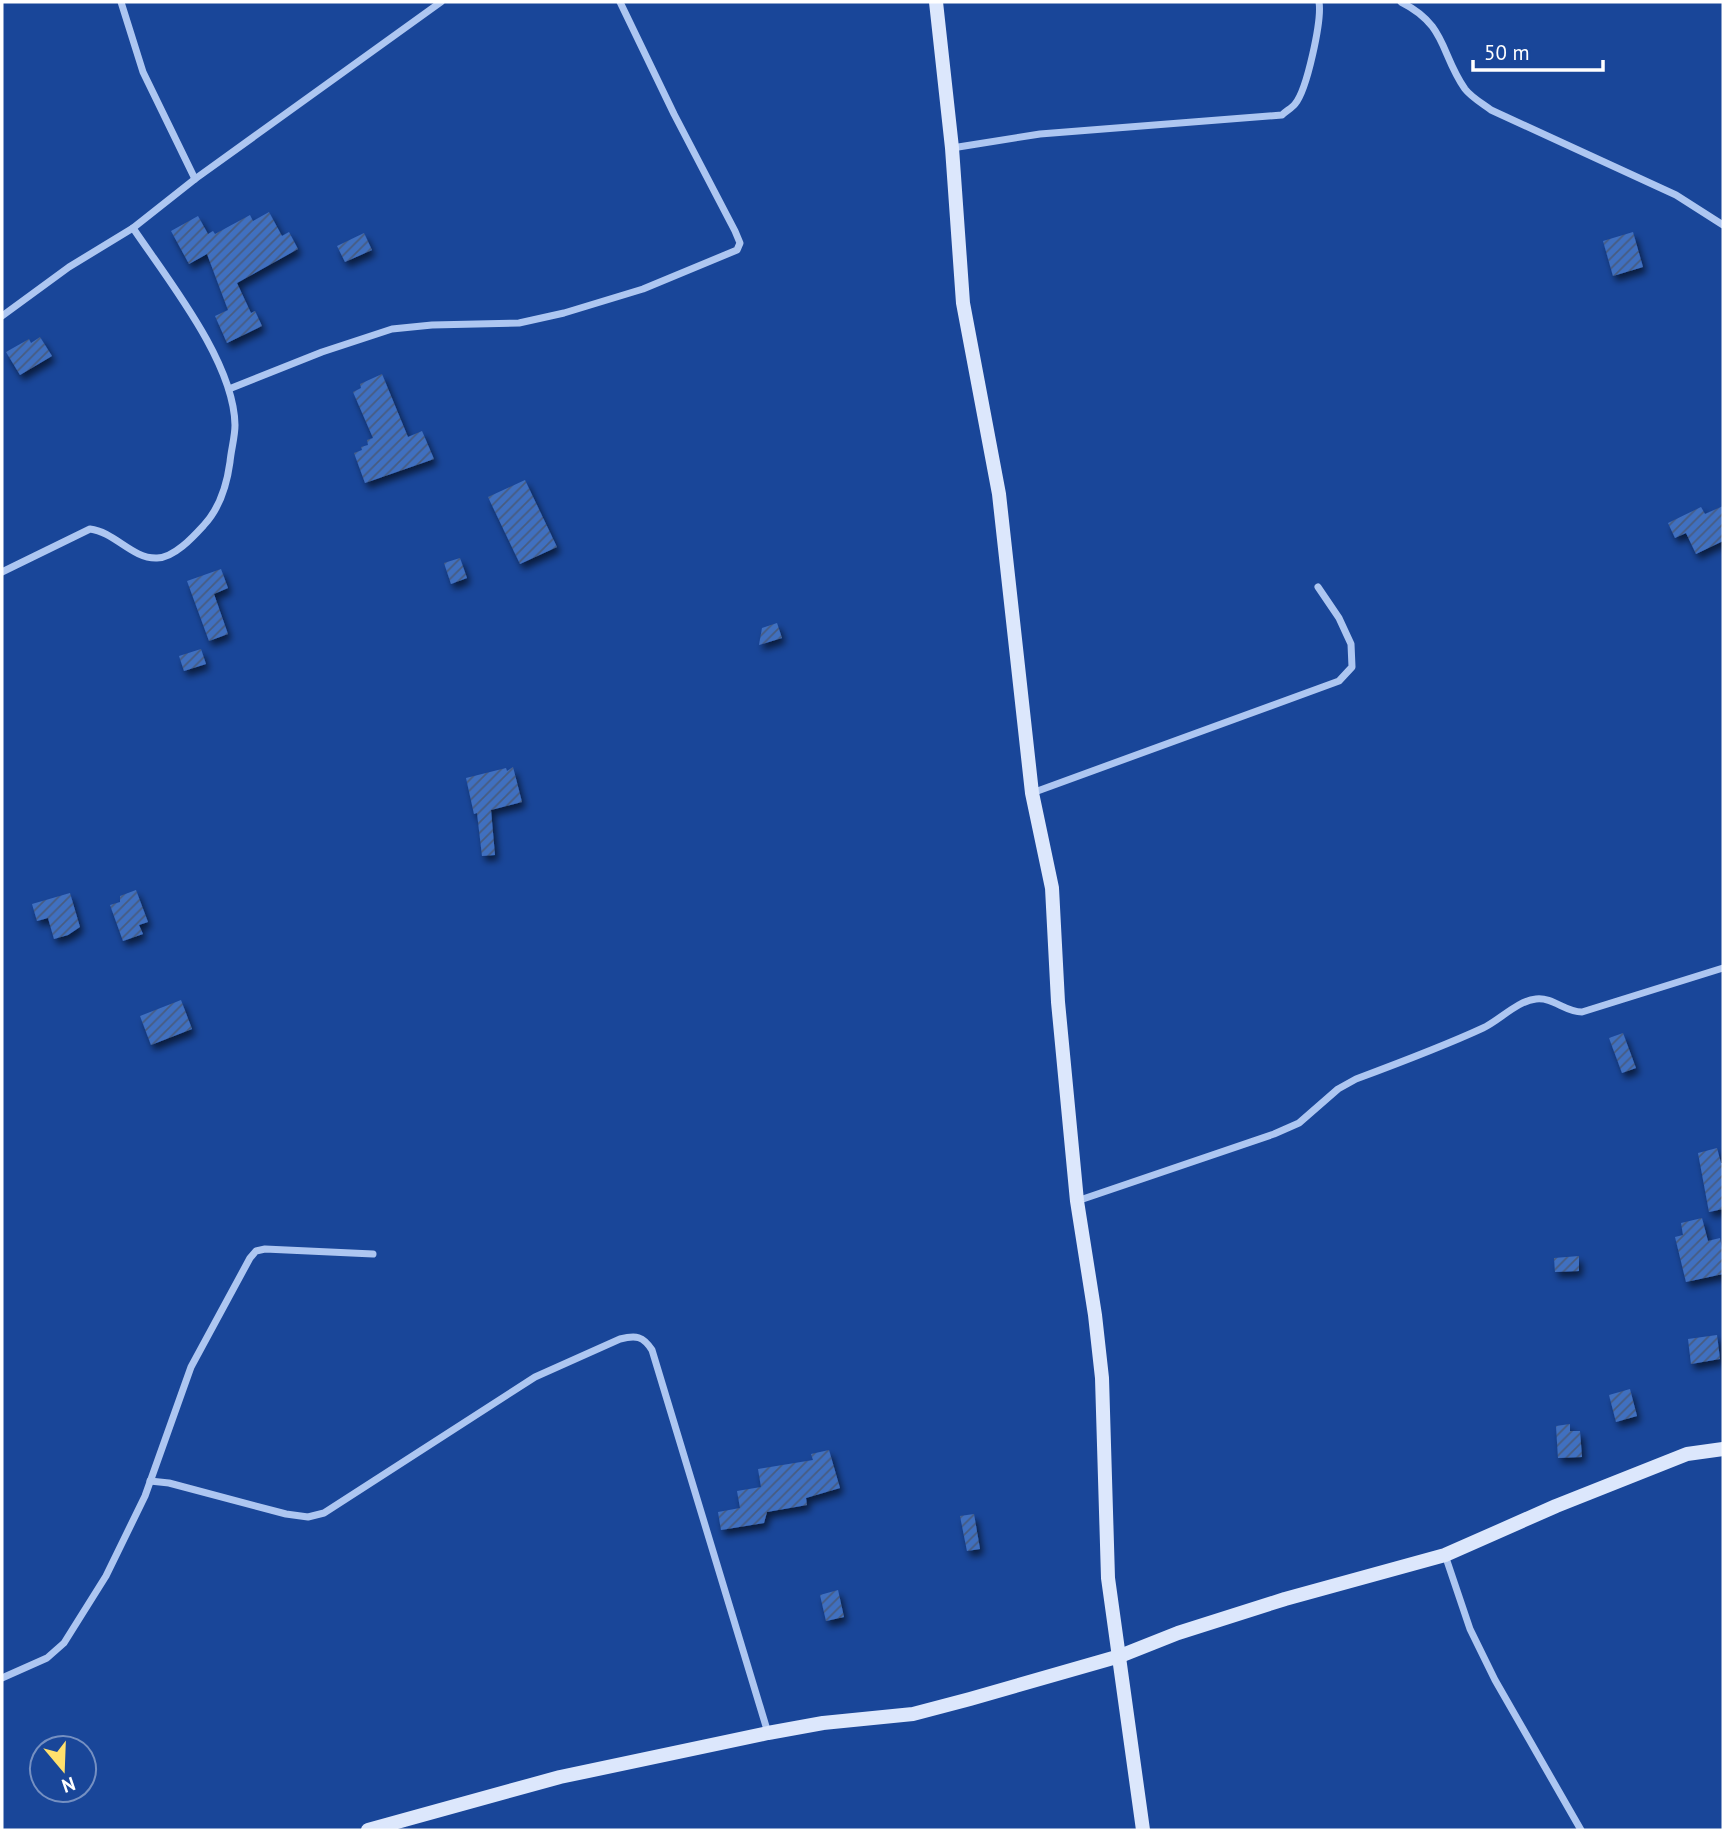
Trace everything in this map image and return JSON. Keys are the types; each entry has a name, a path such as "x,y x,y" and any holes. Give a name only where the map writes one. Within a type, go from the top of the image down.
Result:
{"street":[{"path":"121,2 143,72 195,179"},
{"path":"2,316 69,267 133,229 195,179 441,2"},
{"path":"229,390 323,352 392,329 432,325 519,323 564,313 643,289 737,250 740,243 735,230 674,114 620,2"},
{"path":"936,2 952,148 963,303 999,494 1032,793 1052,888 1058,1002 1077,1200 1102,1378 1108,1578 1121,1656 1143,1830"},
{"path":"952,148 1040,134 1282,114 1295,105 1302,91 1316,40 1321,10 1319,2"},
{"path":"1401,2 1418,10 1433,24 1466,91 1491,110 1676,195 1723,225"},
{"path":"2,572 90,529 106,532 145,558 160,558 192,538 213,516 228,475 235,425 229,390 199,326 133,229"},
{"path":"1032,793 1339,681 1352,667 1351,643 1339,618 1318,587"},
{"path":"1077,1200 1274,1134 1298,1122 1338,1088 1485,1027 1535,999 1547,999 1572,1012 1582,1012 1723,968"},
{"path":"2,1678 47,1658 64,1643 106,1576 150,1481 191,1367 207,1334 256,1251 265,1249 373,1254"},
{"path":"150,1481 169,1483 286,1514 308,1517 324,1513 535,1377 635,1335 645,1340 652,1350 768,1733"},
{"path":"368,1830 560,1777 823,1723 913,1714 1121,1656 1178,1633 1285,1599 1445,1555 1556,1506 1687,1454 1723,1449"},
{"path":"1445,1555 1471,1629 1495,1680 1581,1830"}],"building":[{"path":"269,212 282,236 289,232 298,249 237,283 251,313 255,311 262,326 227,343 215,316 228,310 207,254 189,264 171,231 198,216 208,234 213,231 215,234 250,215 253,221"},
{"path":"1633,232 1643,267 1613,276 1603,241"},
{"path":"364,233 372,250 345,262 337,246"},
{"path":"40,337 52,356 20,375 6,352 29,339 31,343"},
{"path":"382,374 408,437 422,431 434,459 365,483 354,453 362,450 361,447 368,445 367,440 373,438 353,392 361,388 360,384"},
{"path":"525,480 557,547 520,564 488,497"},
{"path":"1723,506 1723,541 1696,554 1686,533 1675,538 1668,523 1701,507 1705,514"},
{"path":"460,558 467,578 451,584 444,563"},
{"path":"221,569 228,588 214,594 228,634 209,641 187,581"},
{"path":"777,623 782,638 759,645 762,628"},
{"path":"201,649 206,664 184,671 179,656"},
{"path":"513,767 522,802 491,810 495,855 482,856 477,813 474,814 466,778 506,768 507,771"},
{"path":"136,890 148,922 139,925 143,934 123,941 110,905 120,902 120,896"},
{"path":"70,893 80,927 68,935 54,939 48,918 37,921 32,904"},
{"path":"181,1000 192,1029 151,1045 140,1016"},
{"path":"1623,1033 1636,1068 1622,1073 1609,1038"},
{"path":"1717,1148 1723,1163 1723,1209 1709,1212 1698,1153"},
{"path":"1702,1218 1708,1241 1720,1238 1723,1274 1686,1282 1675,1237 1683,1235 1681,1223"},
{"path":"1579,1256 1579,1271 1555,1272 1554,1258"},
{"path":"1717,1335 1720,1359 1691,1364 1688,1339"},
{"path":"1630,1389 1637,1416 1616,1422 1609,1395"},
{"path":"1570,1424 1570,1431 1580,1431 1582,1457 1558,1458 1556,1426"},
{"path":"829,1450 840,1488 806,1498 807,1505 767,1512 764,1523 721,1530 718,1512 740,1508 737,1491 761,1487 758,1469 813,1460 811,1454"},
{"path":"974,1514 980,1549 967,1551 960,1516"},
{"path":"838,1590 844,1617 826,1621 820,1595"}]}
